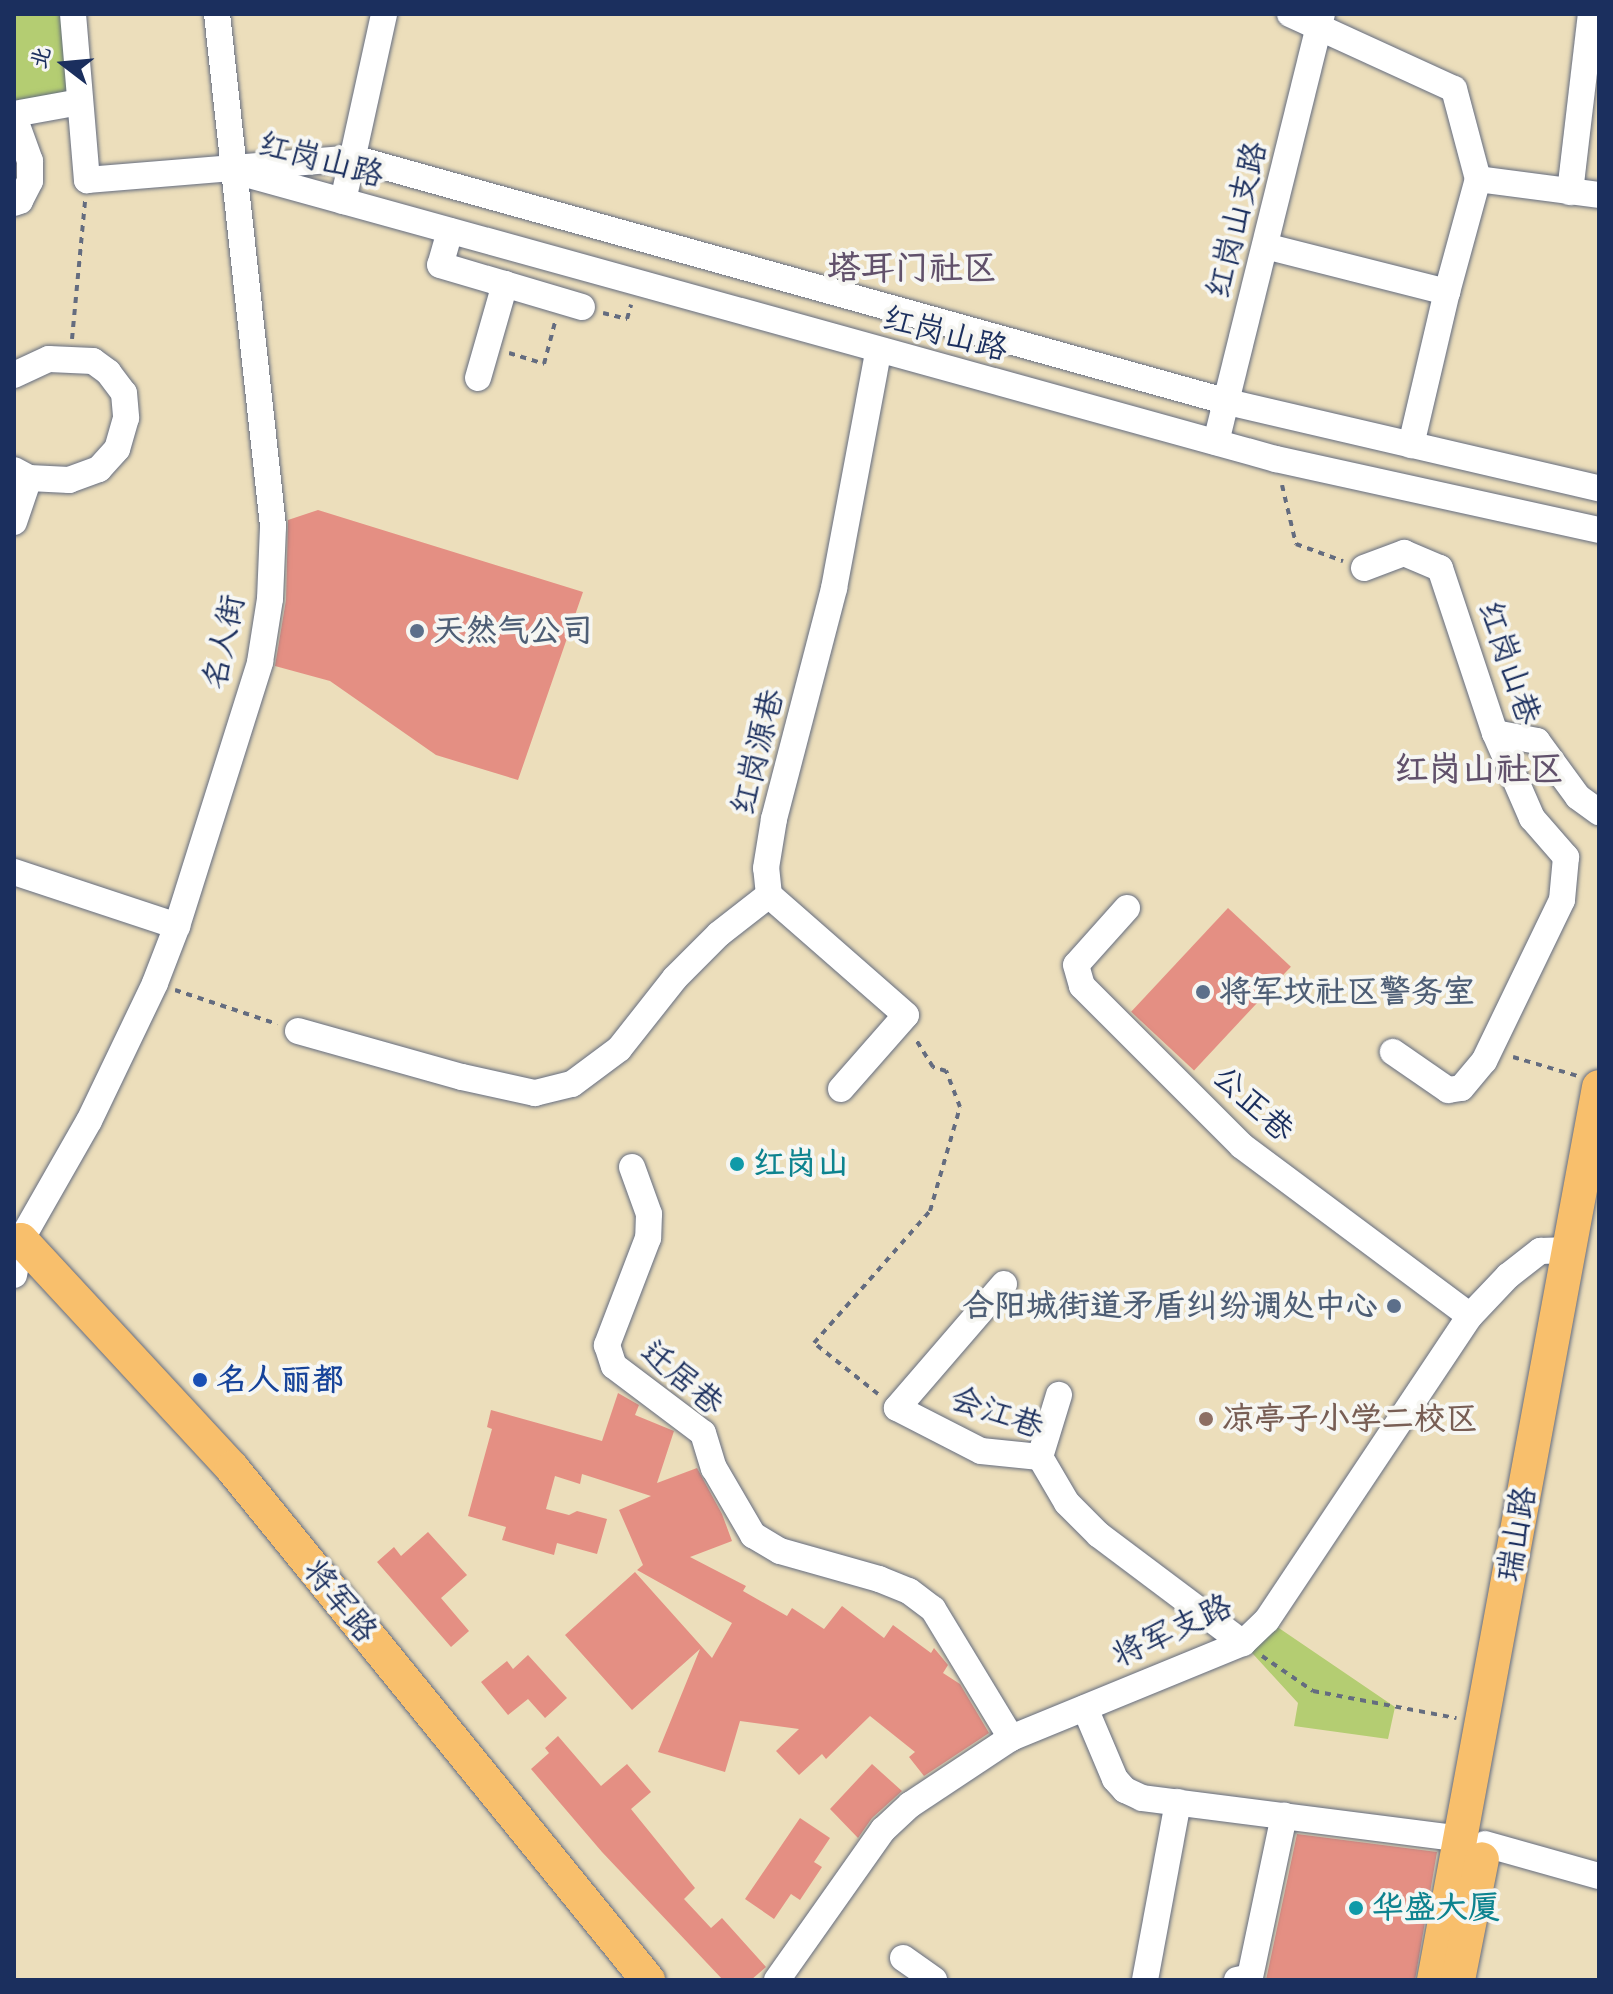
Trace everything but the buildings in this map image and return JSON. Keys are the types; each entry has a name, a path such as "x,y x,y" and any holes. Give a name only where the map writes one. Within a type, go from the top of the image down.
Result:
{"main road":[{"name":"瑞山路","path":"1458,1980 1483,1723 1569,1250 1592,1083"},
{"name":"瑞山路","path":"1434,1980 1473,1841 1599,1211"},
{"name":"将军路","path":"18,1241 232,1468 648,1980"}],"street":[{"path":"73,14 87,180"},
{"name":"名人街","path":"14,1275 18,1241 89,1121 155,983 177,926 260,662 270,599 273,526 217,14"},
{"path":"343,201 384,14"},
{"path":"1290,14 1321,20 1454,89 1478,179 1447,292 1411,445"},
{"path":"1570,192 1591,14"},
{"name":"红岗山支路","path":"1216,442 1321,20"},
{"path":"14,203 20,201 30,181 30,161 14,116 80,102"},
{"name":"红岗山路","path":"87,180 233,171 353,158 1228,402 1599,488"},
{"name":"红岗山路","path":"233,171 878,352 1276,459 1599,530"},
{"path":"1478,179 1599,195"},
{"path":"450,231 440,265 572,304"},
{"path":"1265,246 1447,292"},
{"path":"478,378 505,284"},
{"name":"红岗源巷","path":"769,895 766,868 774,819 834,588 878,352"},
{"path":"14,375 49,359 70,357 93,361 108,372 124,393 126,418 117,449 99,469 69,480 22,474 14,522"},
{"name":"红岗山巷","path":"1364,568 1404,553 1440,568 1495,733 1532,818 1566,857 1562,900 1484,1061 1455,1091 1448,1090 1393,1052"},
{"path":"1495,733 1537,741 1578,797 1599,812"},
{"path":"14,872 177,926"},
{"path":"298,1031 462,1077 535,1093 572,1084 619,1049 675,978 719,934 769,895 906,1015 841,1089"},
{"name":"公正巷","path":"1127,908 1076,965 1082,986 1242,1146 1470,1316"},
{"name":"迁居巷","path":"632,1167 649,1214 648,1238 607,1345 614,1366 703,1433 714,1468 753,1535 780,1551 879,1579 909,1591 933,1609 1011,1738"},
{"name":"将军支路","path":"777,1980 883,1830 910,1805 1011,1738 1243,1643 1267,1620 1470,1316 1508,1276 1540,1251 1569,1250"},
{"path":"897,1408 1004,1284"},
{"path":"1040,1457 1059,1395"},
{"name":"会江巷","path":"897,1408 981,1451 1040,1457 1067,1503 1099,1535 1243,1643"},
{"path":"1085,1708 1115,1779 1125,1790 1142,1798 1473,1841 1599,1876"},
{"path":"1145,1980 1178,1802"},
{"path":"1237,1980 1250,1977 1284,1816"},
{"path":"903,1958 934,1980"}],"path":[{"path":"70,357 87,180"},
{"path":"487,346 544,364 572,304 627,319 637,284"},
{"path":"1276,459 1296,544 1364,568"},
{"path":"155,983 298,1031"},
{"path":"897,1408 814,1343 930,1211 960,1107 946,1071 933,1067 921,1052 906,1015"},
{"path":"1490,1050 1592,1083"},
{"path":"1243,1643 1313,1691 1483,1723"}],"green space":[{"path":"14,14 73,14 80,102 14,114"},
{"path":"1267,1620 1395,1707 1388,1739 1294,1726 1298,1703 1243,1643"}],"place":[{"name":"天然气公司","path":"417,631"},
{"name":"将军坟社区警务室","path":"1203,992"},
{"name":"红岗山","path":"737,1164"},
{"name":"合阳城街道矛盾纠纷调处中心","path":"1394,1306"},
{"name":"名人丽都","path":"200,1380"},
{"name":"凉亭子小学二校区","path":"1206,1419"},
{"name":"华盛大厦","path":"1356,1908"}],"district":[{"name":"塔耳门社区","path":"912,268"},
{"name":"红岗山社区","path":"1479,769"}]}
